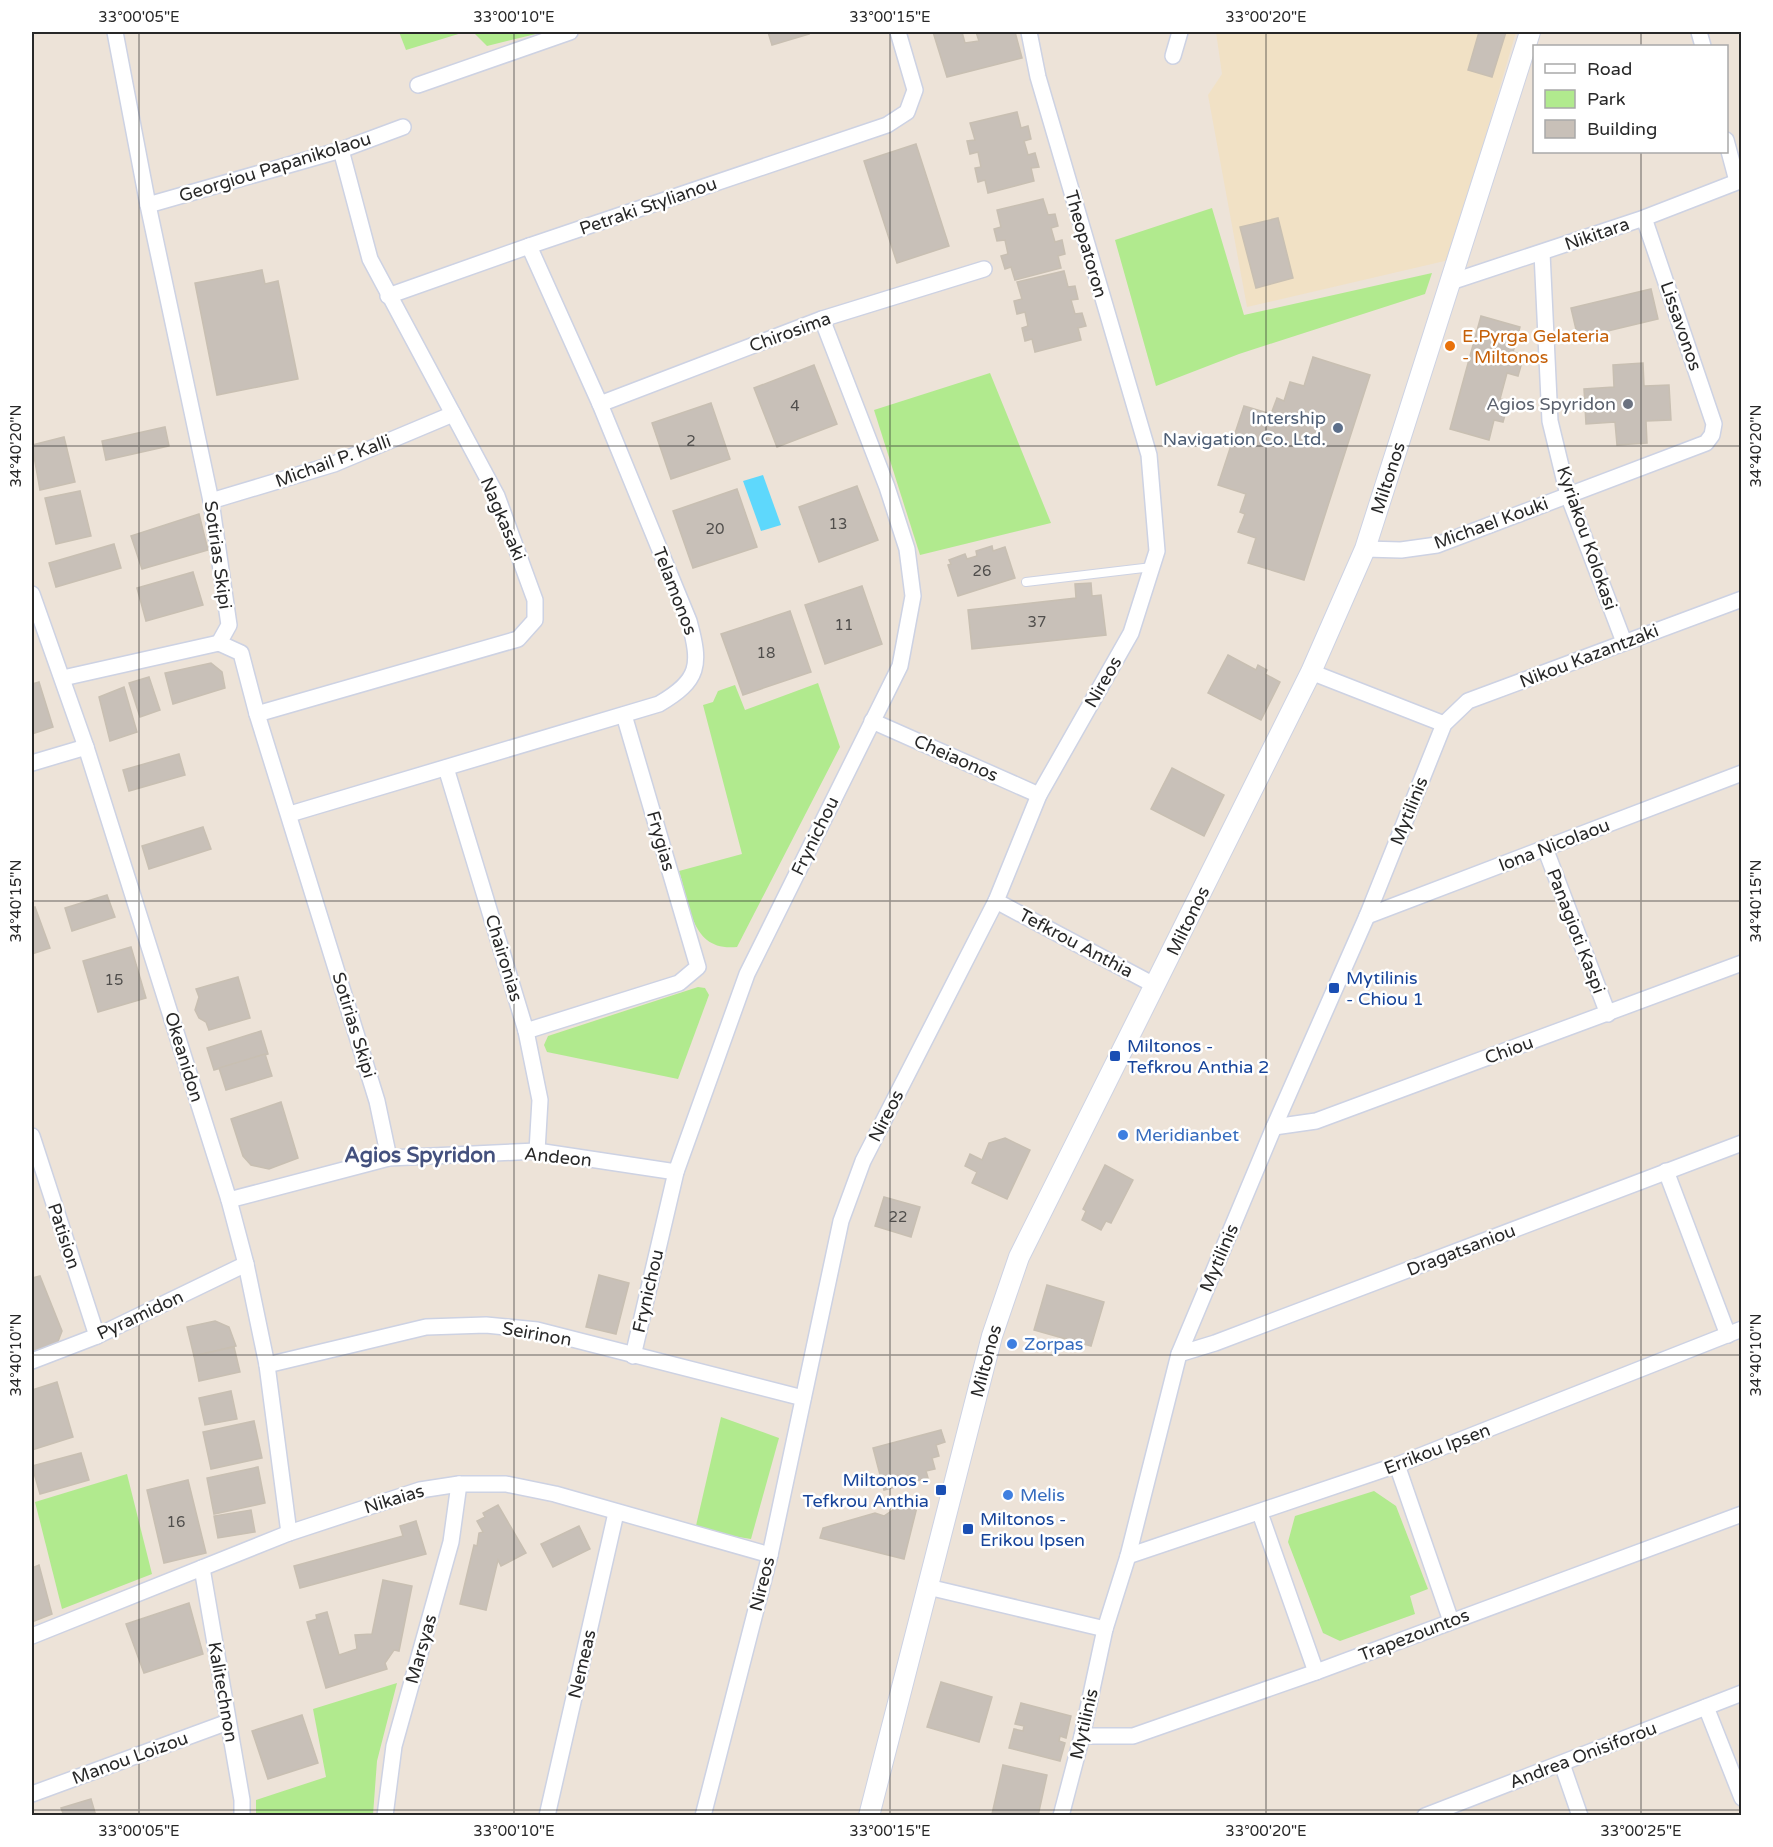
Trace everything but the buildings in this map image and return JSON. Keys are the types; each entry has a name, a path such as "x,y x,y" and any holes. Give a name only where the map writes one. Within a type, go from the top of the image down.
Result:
{"street":[{"name":"Sotirias Skipi","path":"117,32 147,206 211,501 229,625 219,643 241,653 256,714 290,814 377,1101 389,1158"},
{"path":"418,85 570,32"},
{"name":"Petraki Stylianou","path":"388,296 887,125 907,112 915,90 898,32"},
{"name":"Theopatoron","path":"1029,32 1038,77 1149,455"},
{"path":"1173,56 1180,32"},
{"name":"Miltonos","path":"869,1815 992,1336 1019,1257 1311,672 1365,549 1530,32"},
{"name":"Georgiou Papanikolaou","path":"147,206 341,150 403,127"},
{"path":"1728,146 1739,180"},
{"name":"Nagkasaki","path":"256,714 518,639 535,620 535,600 497,496 370,259 341,150"},
{"name":"Nikitara","path":"1451,282 1644,218 1739,180"},
{"name":"Lissavonos","path":"1644,218 1714,424 1712,435"},
{"name":"Telamonos","path":"290,814 659,704 683,690 694,670 695,645 689,621 600,404 529,246"},
{"name":"Kyriakou Kolokasi","path":"1542,253 1550,420 1568,495 1624,642"},
{"name":"Chirosima","path":"600,404 822,319 984,269"},
{"name":"Frynichou","path":"633,1356 676,1172 747,974 900,666 913,596 907,549 887,487 822,319"},
{"name":"Michail P. Kalli","path":"211,501 334,464 453,414"},
{"name":"Michael Kouki","path":"1365,549 1401,550 1437,545 1706,443 1712,435"},
{"name":"Nireos","path":"703,1815 770,1555 841,1221 863,1161 996,901 1039,795 1131,633 1157,551 1149,455"},
{"name":"Okeanidon","path":"32,594 86,747 229,1200 246,1264 267,1365 289,1533"},
{"name":"Nikou Kazantzaki","path":"1444,724 1468,701 1742,599"},
{"path":"63,678 219,643"},
{"path":"1311,672 1444,724"},
{"name":"Frygias","path":"526,1031 679,982 698,967 624,716"},
{"name":"Cheiaonos","path":"872,721 1039,795"},
{"name":"Mytilinis","path":"1061,1815 1082,1736 1105,1629 1128,1556 1179,1354 1274,1127 1367,916 1444,724"},
{"path":"32,763 86,747"},
{"name":"Chaironias","path":"446,768 526,1031 540,1100 537,1152"},
{"name":"Iona Nicolaou","path":"1367,916 1742,773"},
{"name":"Panagioti Kaspi","path":"1545,848 1608,1014"},
{"name":"Tefkrou Anthia","path":"996,901 1156,986"},
{"name":"Chiou","path":"1274,1127 1316,1121 1742,963"},
{"name":"Patision","path":"32,1136 97,1336"},
{"name":"Dragatsaniou","path":"1179,1354 1215,1343 1742,1143"},
{"name":"Andeon","path":"229,1200 389,1158 537,1152 676,1172"},
{"path":"1666,1172 1735,1332"},
{"name":"Pyramidon","path":"32,1361 97,1336 246,1264"},
{"name":"Seirinon","path":"267,1365 426,1327 486,1325 537,1330 803,1398"},
{"name":"Errikou Ipsen","path":"1128,1556 1397,1465 1735,1332"},
{"path":"1397,1465 1451,1621"},
{"name":"Nikaias","path":"32,1636 289,1533 420,1490 459,1484 506,1484 555,1494 770,1555"},
{"name":"Marsyas","path":"385,1815 394,1746 451,1542 459,1484"},
{"name":"Nemeas","path":"547,1815 616,1513"},
{"path":"1260,1513 1316,1672"},
{"name":"Trapezountos","path":"1082,1736 1133,1736 1316,1672 1742,1514"},
{"name":"Kalitechnon","path":"202,1568 242,1800 242,1815"},
{"path":"928,1587 1105,1629"},
{"name":"Andrea Onisiforou","path":"1425,1815 1742,1693"},
{"path":"1706,1707 1742,1798"},
{"name":"Manou Loizou","path":"32,1794 228,1722"},
{"path":"1562,1764 1580,1815"}],"lane":[{"path":"1026,582 1152,567"}],"shaded area":[{"path":"1216,32 1516,32 1449,260 1247,307 1208,95 1222,74"}],"green space":[{"path":"399,32 465,32 406,50"},
{"path":"473,32 544,32 487,46"},
{"path":"1212,208 1244,315 1432,273 1425,294 1239,354 1156,386 1115,240"},
{"path":"990,373 1051,523 920,555 874,410"},
{"path":"818,683 840,747 737,947 722,947 710,942 695,924 679,871 742,854 703,705 713,702 718,691 735,685 745,710"},
{"path":"698,987 705,988 709,995 678,1079 547,1052 544,1045 548,1036"},
{"path":"721,1417 779,1438 751,1539 695,1530"},
{"path":"127,1474 152,1574 62,1609 35,1502"},
{"path":"1374,1491 1396,1506 1428,1589 1410,1596 1415,1614 1340,1641 1323,1633 1288,1542 1295,1516"},
{"path":"397,1683 377,1761 373,1815 256,1815 256,1800 326,1777 313,1709"}],"water":[{"path":"763,475 781,525 761,531 743,481"}],"place":[{"name":"E.Pyrga Gelateria - Miltonos","path":"1450,346"},
{"name":"Agios Spyridon","path":"1628,404"},
{"name":"Intership Navigation Co. Ltd.","path":"1338,428"},
{"name":"Mytilinis - Chiou 1","path":"1334,988"},
{"name":"Miltonos - Tefkrou Anthia 2","path":"1115,1056"},
{"name":"Meridianbet","path":"1123,1135"},
{"name":"Zorpas","path":"1012,1344"},
{"name":"Miltonos - Tefkrou Anthia","path":"941,1490"},
{"name":"Melis","path":"1008,1495"},
{"name":"Miltonos - Erikou Ipsen","path":"968,1529"}],"district":[{"name":"Agios Spyridon","path":"420,1155"}]}
